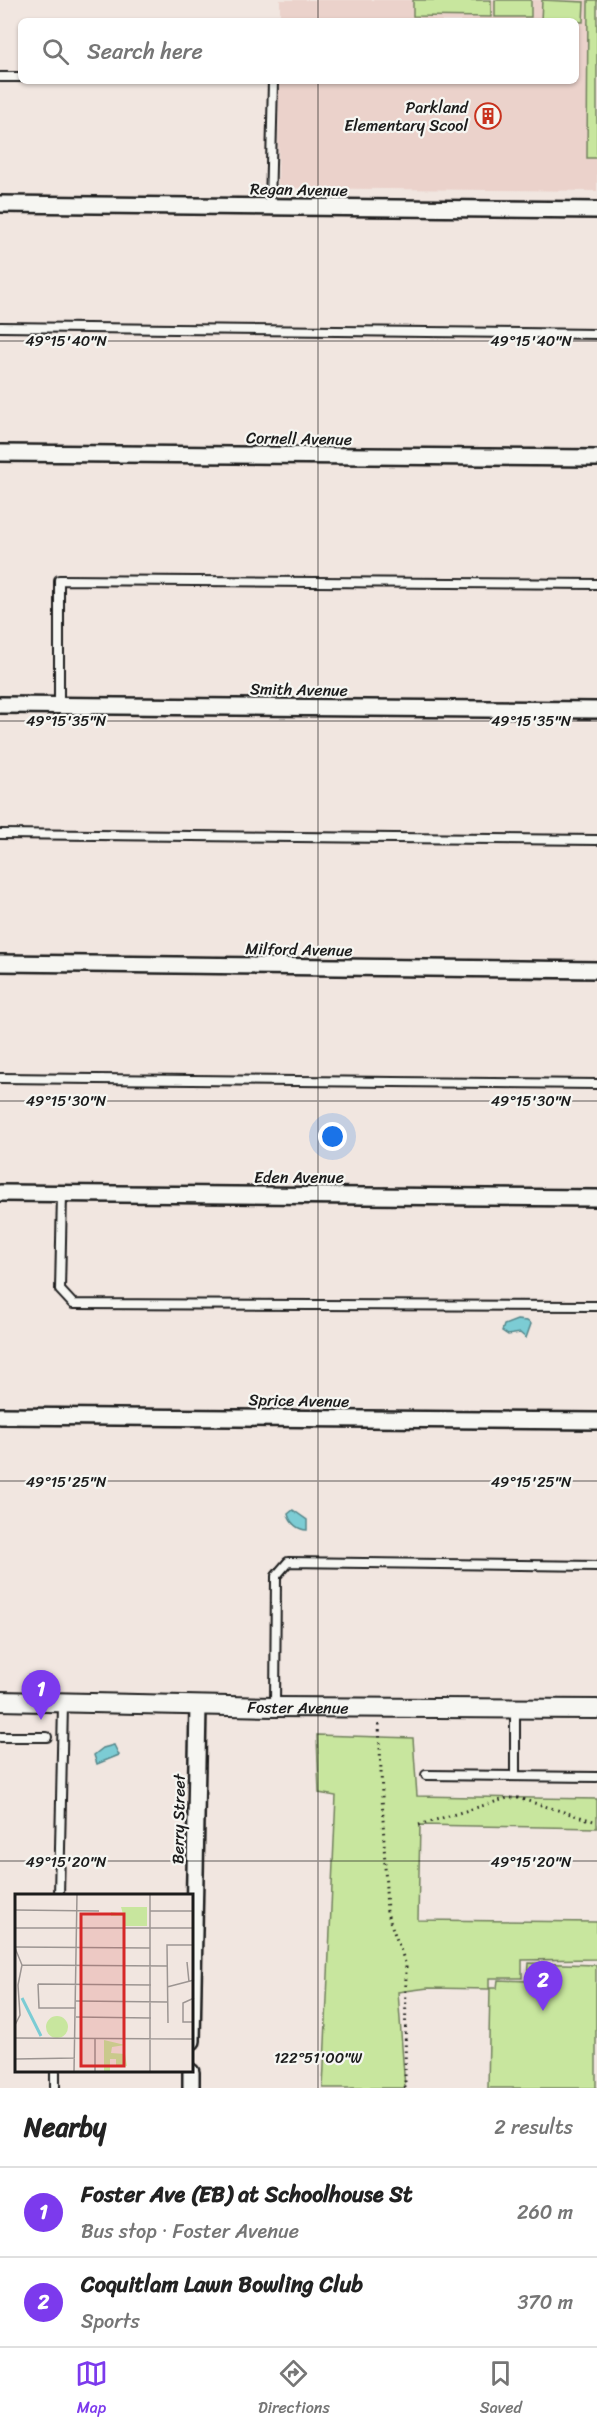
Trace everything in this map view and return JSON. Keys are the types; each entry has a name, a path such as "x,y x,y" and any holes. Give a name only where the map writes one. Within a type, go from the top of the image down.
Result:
{"street":[{"name":"Regan Avenue","path":"0,204 597,210"},
{"name":"Cornell Avenue","path":"0,453 597,458"},
{"name":"Smith Avenue","path":"0,705 597,710"},
{"name":"Milford Avenue","path":"0,963 597,970"},
{"name":"Eden Avenue","path":"0,1193 597,1198"},
{"name":"Sprice Avenue","path":"0,1416 597,1421"},
{"name":"Foster Avenue","path":"0,1701 198,1706 597,1709"},
{"name":"Berry Street","path":"194,1929 198,1706"},
{"path":"191,2088 192,2073"}],"lane":[{"path":"0,77 18,77"},
{"path":"270,207 273,84"},
{"path":"0,327 597,334"},
{"path":"59,705 59,580 597,584"},
{"path":"0,834 597,840"},
{"path":"0,1078 597,1084"},
{"path":"62,1194 60,1290 73,1304 597,1306"},
{"path":"275,1707 276,1576 288,1562 597,1566"},
{"path":"59,1894 63,1704"},
{"path":"515,1709 515,1776"},
{"path":"0,1737 47,1737"},
{"path":"426,1774 597,1777"}],"path":[{"path":"379,1707 387,1913 406,1965 405,2088"},
{"path":"419,1825 508,1798 518,1798 597,1822"}],"shaded area":[{"path":"280,0 597,0 597,191 278,188 279,84 579,84 579,18 280,18"}],"green space":[{"path":"413,0 491,0 491,17 413,16"},
{"path":"495,0 531,0 531,17 495,17"},
{"path":"542,0 584,2 583,22 579,22 579,18 541,18"},
{"path":"588,0 597,0 597,158 587,158"},
{"path":"317,1735 413,1738 417,1796 597,1799 597,1828 420,1825 418,1920 597,1922 597,1959 522,1960 522,1978 489,1978 489,1989 428,1988 398,1992 405,2088 323,2088 336,1796 319,1793"},
{"path":"529,1963 596,1965 596,2088 488,2088 490,1988 497,1988 498,1980 528,1981"}],"water":[{"path":"517,1320 531,1324 526,1338 520,1333 508,1335 502,1331 504,1325"},
{"path":"293,1510 307,1520 307,1530 293,1523 288,1514"},
{"path":"114,1745 119,1755 97,1764 94,1755 103,1748"}],"place":[{"name":"Parkland Elementary Scool","path":"488,116"},
{"name":"Foster Ave (EB) at Schoolhouse St","path":"41,1720"},
{"name":"Coquitlam Lawn Bowling Club","path":"543,2011"}]}
